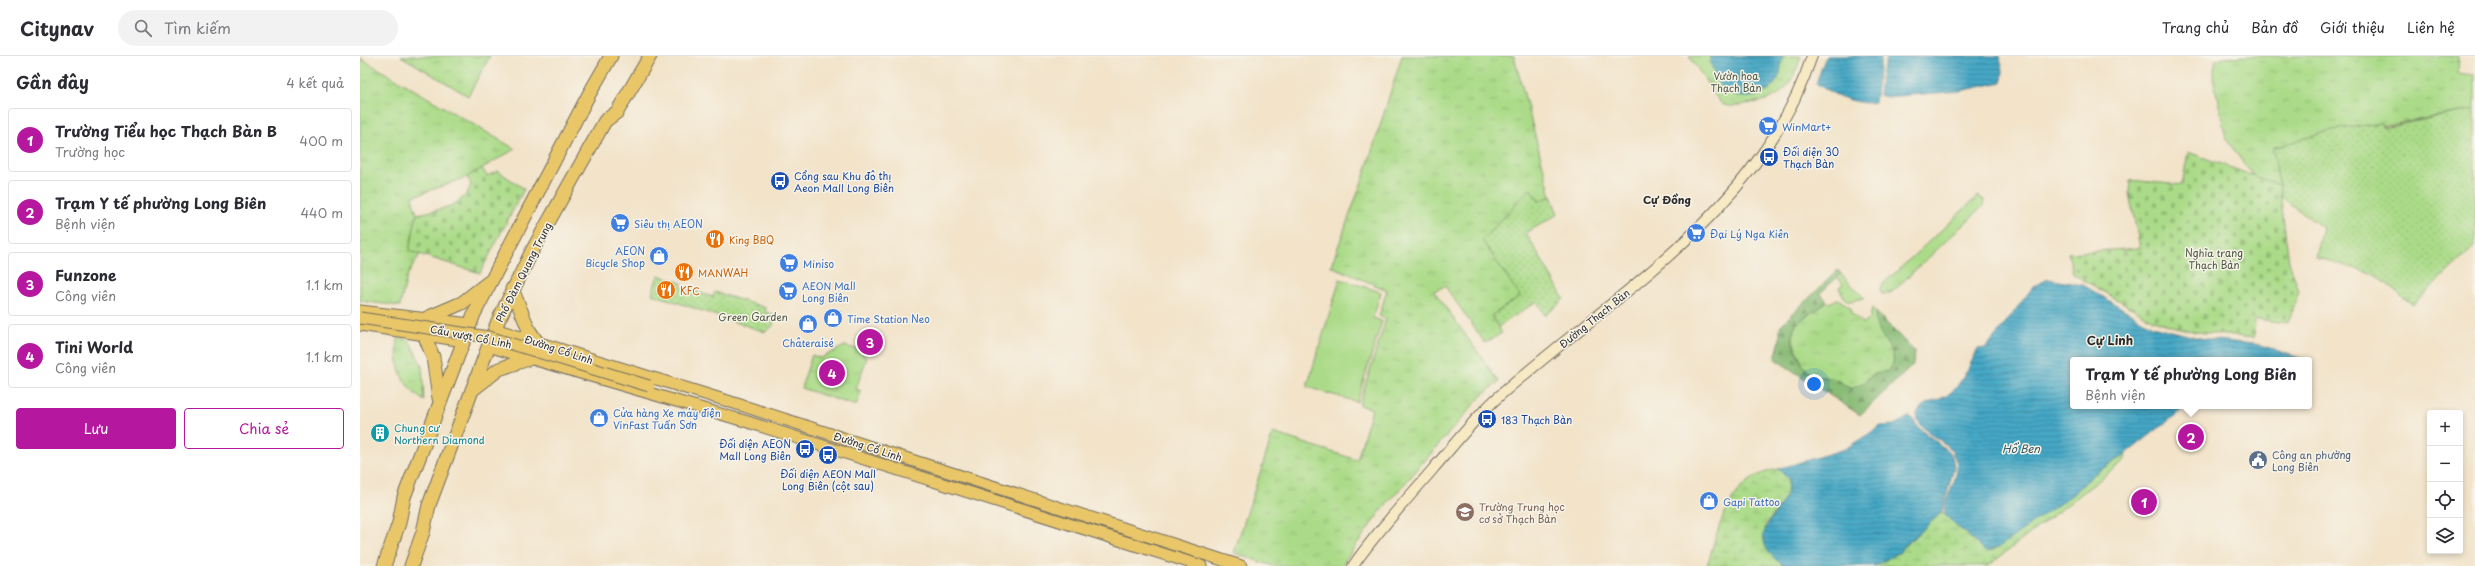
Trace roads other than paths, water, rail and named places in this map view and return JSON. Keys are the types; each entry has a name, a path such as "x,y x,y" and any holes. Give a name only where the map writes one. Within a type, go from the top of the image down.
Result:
{"highway":[{"path":"380,564 399,524 404,497 470,324 611,56"},
{"name":"Phố Đàm Quang Trung","path":"429,505 470,391 512,289 605,121 617,112 650,56"},
{"path":"426,318 462,303 492,280"},
{"path":"512,289 529,330 537,342"},
{"path":"424,334 433,356 439,402"},
{"path":"470,391 499,369 531,358"},
{"path":"402,566 415,529 429,505"},
{"path":"411,566 423,532 429,505"}],"main road":[{"name":"Đường Thạch Bàn","path":"1353,566 1409,497 1495,400 1646,276 1725,201 1754,167 1778,132 1802,85 1812,56"},
{"path":"360,311 470,324"},
{"name":"Cầu vượt Cổ Linh","path":"360,318 489,337 649,386 680,402"},
{"path":"424,334 426,318"},
{"path":"360,324 464,341"},
{"name":"Đường Cổ Linh","path":"495,329 1241,566"},
{"path":"531,358 537,342"},
{"name":"Đường Cổ Linh","path":"488,346 680,402 1201,566"},
{"name":"Cầu vượt Cổ Linh","path":"649,386 687,389"}],"water":[{"path":"1709,56 1783,56 1779,76 1770,89 1763,94 1747,97 1731,93 1718,82"},
{"path":"1826,56 1881,56 1875,102 1868,103 1853,101 1836,95 1816,83"},
{"path":"1887,56 1999,56 2003,70 2002,82 1960,91 1886,97 1879,95 1881,75"},
{"name":"Hồ Ben","path":"2048,279 2083,285 2152,326 2199,338 2261,345 2297,357 2070,357 2070,409 2183,409 2126,454 2094,474 2073,494 1999,547 1986,552 1945,515 1946,501 1955,480 1957,465 1955,458 1947,446 1929,433 1919,423 1916,416 1918,411 1928,403 1952,392 1965,375 1978,349 1986,348 2033,287"},
{"path":"1910,416 1919,428 1948,451 1952,456 1954,467 1942,512 1901,549 1900,552 1874,566 1784,566 1770,553 1764,542 1764,532 1782,503 1787,491 1788,478 1778,469 1845,449 1881,426 1894,425"}],"place":[{"name":"WinMart+","path":"1768,126"},
{"name":"Đối diện 30 Thạch Bàn","path":"1769,157"},
{"name":"Cổng sau Khu đô thị Aeon Mall Long Biên","path":"780,181"},
{"name":"Siêu thị AEON","path":"620,223"},
{"name":"Đại Lý Nga Kiên","path":"1696,233"},
{"name":"King BBQ","path":"715,239"},
{"name":"AEON Bicycle Shop","path":"659,256"},
{"name":"Miniso","path":"789,263"},
{"name":"MANWAH","path":"684,272"},
{"name":"KFC","path":"666,290"},
{"name":"AEON Mall Long Biên","path":"788,291"},
{"name":"Time Station Neo","path":"833,318"},
{"name":"Châteraisé","path":"808,324"},
{"name":"Funzone","path":"870,342"},
{"name":"Tini World","path":"832,373"},
{"name":"Cửa hàng Xe máy điện VinFast Tuấn Sơn","path":"599,418"},
{"name":"183 Thạch Bàn","path":"1487,419"},
{"name":"Chung cư Northern Diamond","path":"380,433"},
{"name":"Trạm Y tế phường Long Biên","path":"2191,437"},
{"name":"Đối diện AEON Mall Long Biên","path":"805,449"},
{"name":"Đối diện AEON Mall Long Biên (cột sau)","path":"828,455"},
{"name":"Công an phường Long Biên","path":"2258,460"},
{"name":"Gapi Tattoo","path":"1709,501"},
{"name":"Trường Tiểu học Thạch Bàn B","path":"2144,502"},
{"name":"Trường Trung học cơ sở Thạch Bàn","path":"1465,512"}],"district":[{"name":"Cự Đồng","path":"1667,199"},
{"name":"Cự Linh","path":"2110,340"}],"park label":[{"name":"Vườn hoa Thạch Bàn","path":"1736,80"},
{"name":"Nghĩa trang Thạch Bàn","path":"2214,258"},
{"name":"Green Garden","path":"753,316"}]}
